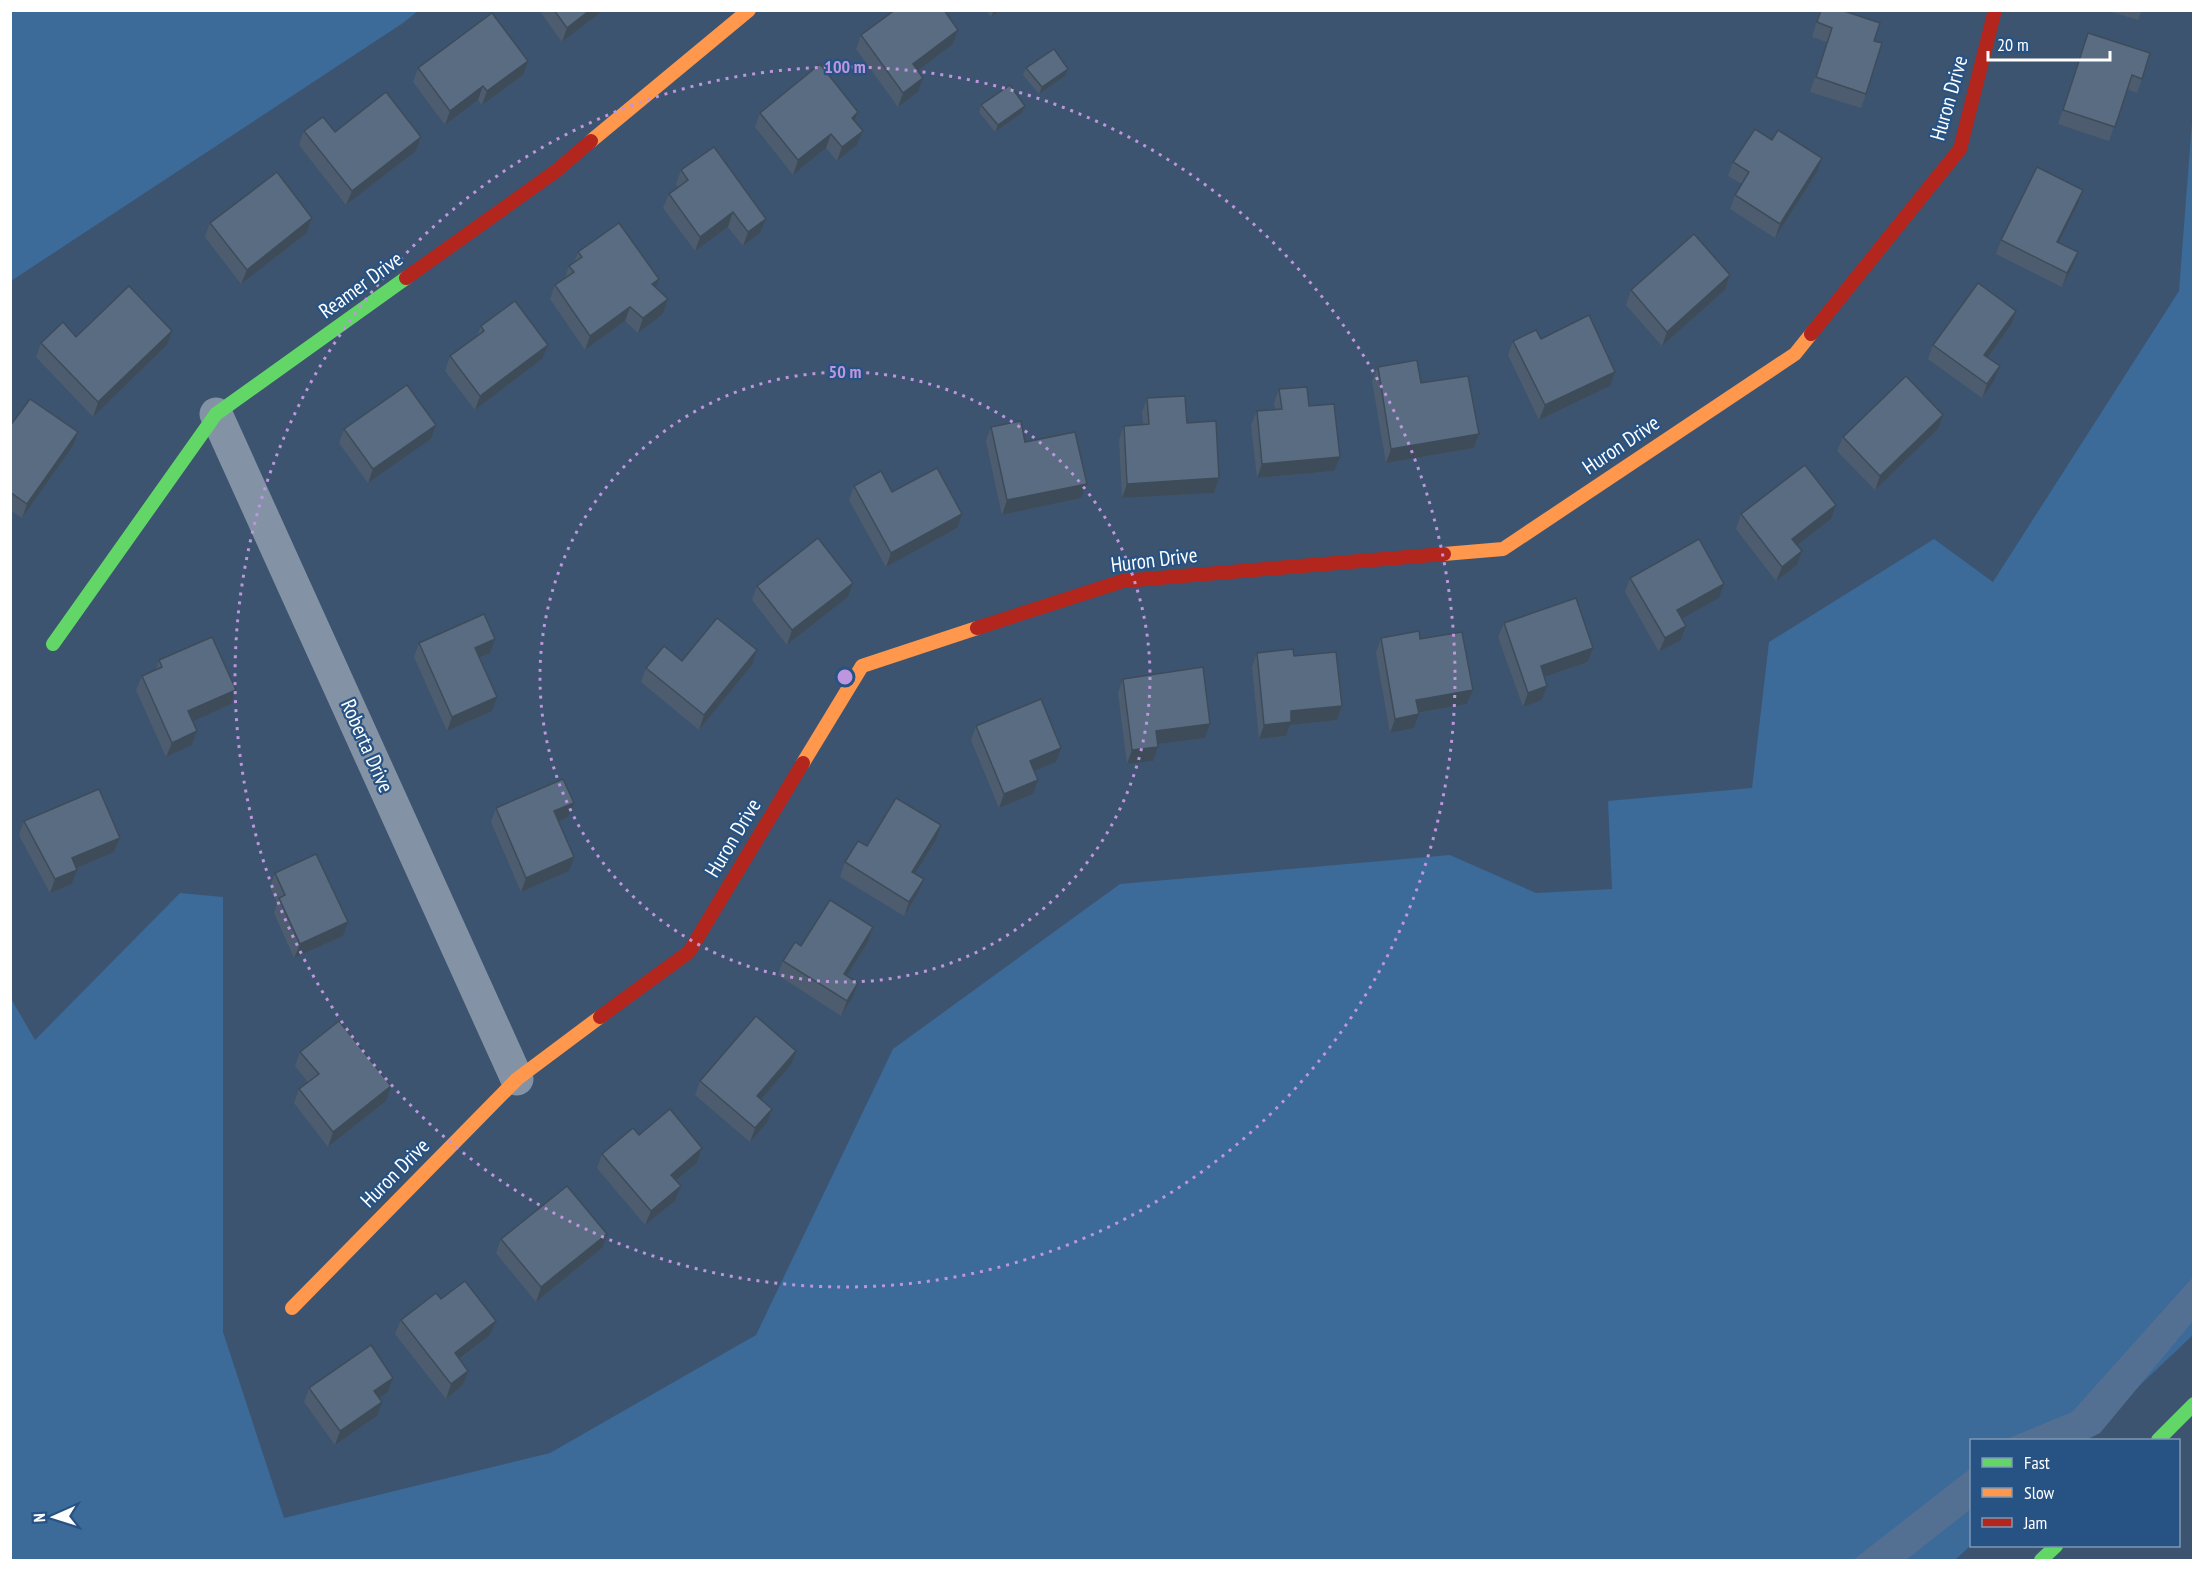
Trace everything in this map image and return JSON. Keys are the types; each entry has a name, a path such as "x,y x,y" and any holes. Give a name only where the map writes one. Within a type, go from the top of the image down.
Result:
{"street":[{"name":"Reamer Drive","path":"53,644 216,414 556,171 749,10"},
{"name":"Huron Drive","path":"292,1308 517,1079 689,952 862,666 1123,581 1503,549 1795,354 1960,149 1995,10"},
{"name":"Roberta Drive","path":"216,414 517,1079"},
{"path":"2159,1439 2193,1404"},
{"path":"2041,1560 2054,1547"}],"shaded area":[{"path":"11,10 418,10 418,11 11,281"},
{"path":"2193,109 2193,1335 2083,1439 1970,1439 1970,1546 1955,1560 11,1560 10,997 35,1040 180,893 223,897 223,1332 284,1518 550,1453 756,1335 893,1049 1120,884 1450,855 1536,893 1612,889 1608,801 1752,788 1769,642 1934,539 1993,582 2179,291"},
{"path":"2193,1277 2193,1321 2100,1433 2088,1439 2006,1439 2072,1412"},
{"path":"1970,1469 1970,1510 1906,1560 1853,1560"}],"building":[{"path":"554,10 590,10 567,28"},
{"path":"895,10 944,10 958,30 913,64 923,78 903,93 861,35"},
{"path":"1821,10 1841,10 1880,23 1874,41 1882,43 1866,94 1816,77 1832,28 1817,22"},
{"path":"492,13 528,61 487,91 483,86 450,111 418,68"},
{"path":"2088,33 2150,53 2142,79 2132,75 2115,127 2063,110"},
{"path":"1054,49 1068,69 1042,87 1026,68"},
{"path":"820,64 858,112 852,118 863,131 842,147 831,134 798,160 760,113"},
{"path":"1010,85 1025,106 998,125 981,105"},
{"path":"386,92 421,137 352,191 304,131 323,117 335,132"},
{"path":"1755,129 1772,140 1778,130 1822,158 1780,224 1735,195 1749,172 1733,162"},
{"path":"714,147 766,219 748,232 733,212 700,237 669,194 688,180 681,170"},
{"path":"2037,167 2083,190 2057,242 2078,252 2067,273 2001,240"},
{"path":"277,172 312,218 247,270 210,223"},
{"path":"619,223 659,279 652,284 668,299 643,318 630,307 590,336 555,285 574,272 569,266 582,257 578,252"},
{"path":"1694,234 1730,275 1667,332 1631,290"},
{"path":"1978,283 2016,311 1984,355 2000,366 1987,384 1933,345"},
{"path":"129,286 172,331 98,402 41,343 63,322 76,337"},
{"path":"515,301 548,345 480,396 450,356 484,331 481,326"},
{"path":"1589,315 1615,372 1545,405 1513,341 1536,330 1541,339"},
{"path":"1417,360 1421,383 1468,376 1479,434 1391,449 1378,367"},
{"path":"1906,376 1943,415 1880,476 1843,437"},
{"path":"407,385 436,425 373,469 344,429"},
{"path":"1307,387 1309,406 1334,404 1340,457 1262,464 1257,411 1282,409 1279,389"},
{"path":"1185,396 1187,423 1216,421 1219,478 1127,484 1124,426 1149,424 1147,398"},
{"path":"30,399 78,432 27,504 10,492 10,426"},
{"path":"1021,421 1025,442 1075,432 1087,484 1007,500 991,427"},
{"path":"1805,465 1836,505 1792,539 1802,551 1782,567 1741,514"},
{"path":"937,468 962,514 891,553 854,486 881,471 892,492"},
{"path":"818,538 853,583 792,630 757,586"},
{"path":"1699,539 1724,584 1677,610 1686,626 1665,638 1630,578"},
{"path":"1576,598 1593,648 1541,666 1547,686 1528,693 1504,623"},
{"path":"484,614 495,639 475,648 497,697 452,717 419,643"},
{"path":"717,618 757,650 704,715 646,668 664,646 682,661"},
{"path":"1419,631 1420,639 1462,632 1473,690 1416,700 1419,714 1395,719 1381,638"},
{"path":"212,637 236,690 188,711 197,731 172,743 142,676 162,667 159,660"},
{"path":"1293,649 1294,656 1336,652 1342,706 1291,711 1291,722 1264,725 1257,653"},
{"path":"1203,667 1210,724 1156,731 1158,747 1132,750 1123,679"},
{"path":"1041,699 1061,748 1030,761 1038,780 1004,794 976,726"},
{"path":"563,779 574,803 554,811 574,857 526,878 496,808"},
{"path":"99,789 120,838 72,858 77,870 55,879 24,821"},
{"path":"896,798 941,825 912,872 924,879 909,902 845,862 858,841 867,846"},
{"path":"316,854 348,922 300,944 279,898 285,895 275,873"},
{"path":"830,900 873,927 844,974 858,983 847,1001 783,961 795,942 801,946"},
{"path":"756,1016 796,1051 757,1096 772,1109 755,1128 700,1081"},
{"path":"339,1021 391,1086 333,1132 299,1089 319,1074 300,1052"},
{"path":"670,1109 702,1148 671,1175 681,1186 651,1211 602,1154 633,1128 639,1135"},
{"path":"567,1186 607,1234 541,1287 501,1239"},
{"path":"465,1281 496,1321 455,1353 468,1371 451,1384 401,1320 436,1293 441,1299"},
{"path":"371,1345 393,1378 374,1391 382,1402 340,1431 309,1388"}],"traffic: fast":[{"path":"53,644 216,414 406,278"},
{"path":"2159,1439 2194,1404"},
{"path":"2041,1560 2055,1547"}],"traffic: slow":[{"path":"591,141 749,10"},
{"path":"1444,554 1503,549 1795,354 1811,334"},
{"path":"803,763 862,666 977,628"},
{"path":"292,1308 517,1079 600,1017"}],"traffic: jam":[{"path":"1811,334 1960,149 1995,10"},
{"path":"406,278 556,171 591,141"},
{"path":"977,628 1123,581 1444,554"},
{"path":"600,1017 689,952 803,763"}]}
